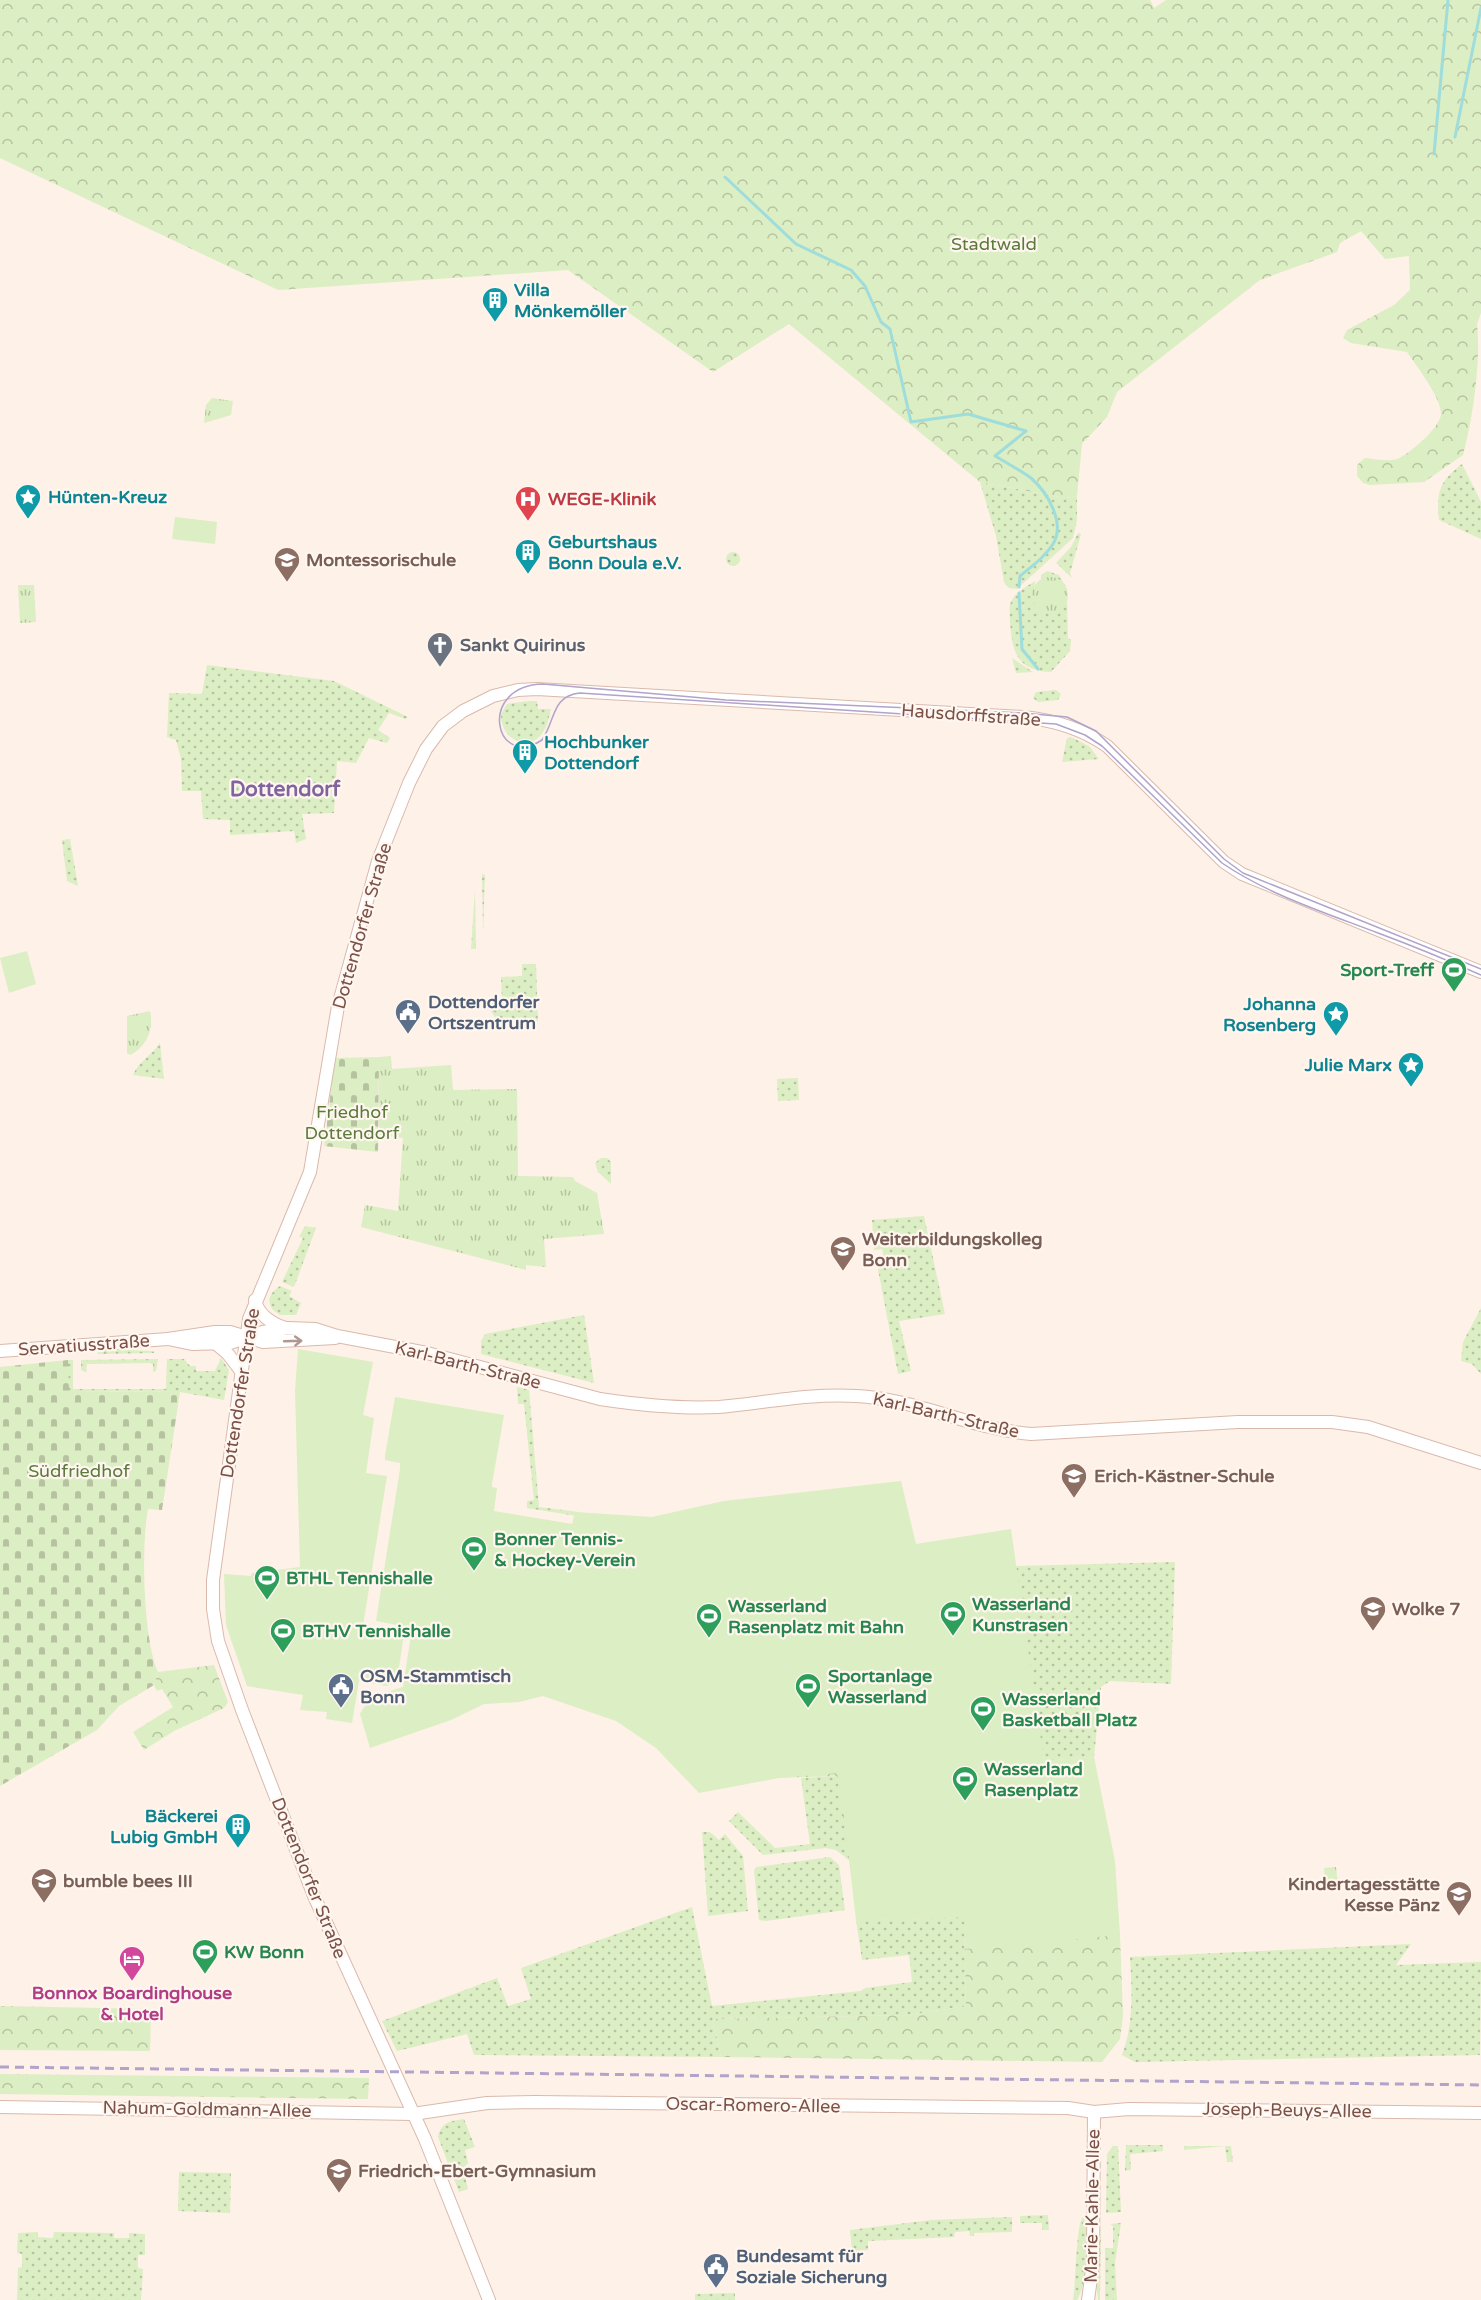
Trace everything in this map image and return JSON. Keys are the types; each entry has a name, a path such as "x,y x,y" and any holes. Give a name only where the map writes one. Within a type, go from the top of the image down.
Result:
{"main road":[{"name":"Hausdorffstraße","path":"493,696 518,690 562,689 726,702 1023,717 1056,721 1086,732 1107,746 1224,862 1242,874 1481,972"},
{"name":"Dottendorfer Straße","path":"489,2300 413,2114 314,1896 238,1700 218,1641 213,1609 213,1566 246,1338 255,1300 310,1172 338,1006 367,897 395,816 417,765 443,726 463,711 493,696"},
{"path":"255,1300 260,1313 275,1324 288,1328"},
{"name":"Karl-Barth-Straße","path":"246,1338 288,1328 315,1329 341,1337 427,1353 600,1399 647,1406 706,1407 854,1395 907,1402 996,1428 1030,1434 1238,1422 1332,1422 1368,1427 1481,1463"},
{"name":"Servatiusstraße","path":"0,1351 168,1339 214,1332 230,1332 246,1338"},
{"name":"Karl-Barth-Straße","path":"246,1338 263,1342 341,1337"},
{"name":"Servatiusstraße","path":"168,1339 192,1344 230,1343 246,1338"},
{"path":"215,1343 228,1354 241,1371"},
{"name":"Oscar-Romero-Allee","path":"413,2114 487,2103 535,2102 1068,2108 1094,2112"},
{"name":"Nahum-Goldmann-Allee","path":"0,2107 413,2114"},
{"name":"Joseph-Beuys-Allee","path":"1094,2112 1129,2109 1481,2113"},
{"name":"Marie-Kahle-Allee","path":"1088,2300 1093,2263 1094,2112"}],"green space":[{"name":"Stadtwald","path":"0,0 1150,0 1154,8 1166,0 1481,0 1481,313 1477,324 1478,355 1475,390 1463,455 1424,482 1370,485 1363,483 1357,476 1357,465 1365,458 1393,460 1409,452 1431,432 1440,419 1441,413 1437,398 1407,352 1351,343 1343,338 1347,330 1394,305 1410,290 1409,256 1385,259 1361,231 1340,243 1337,252 1260,280 1117,392 1107,417 1082,444 1077,496 1066,498 980,482 789,324 713,372 568,270 278,290 0,158"},
{"path":"212,398 233,401 231,415 204,423 206,405"},
{"path":"1462,464 1481,502 1481,539 1439,520 1438,501 1441,488 1449,476"},
{"path":"980,482 1066,498 1077,496 1077,520 1073,538 1017,589 1009,588 1004,582 996,536"},
{"path":"175,517 217,522 215,544 172,539"},
{"path":"1078,533 1081,534 1070,573 1072,578 1056,563 1071,547"},
{"path":"733,552 738,554 740,559 738,564 733,566 728,564 726,559 728,554"},
{"path":"1047,571 1059,575 1067,589 1058,579 1041,579 1041,575"},
{"path":"1050,577 1062,583 1068,595 1062,607 1050,613 1038,607 1032,595 1038,583"},
{"path":"1035,581 1034,602 1043,610 1057,610 1065,603 1067,597 1070,651 1051,672 1023,663 1012,641 1011,601"},
{"path":"18,585 34,585 36,622 20,623"},
{"path":"1012,658 1033,672 1016,673"},
{"path":"207,665 334,681 408,717 405,719 389,713 378,730 390,738 387,743 369,738 356,763 337,761 334,813 302,814 306,839 296,843 294,831 230,835 230,820 203,819 201,791 182,791 181,759 176,740 167,737 169,693 202,694"},
{"path":"1056,690 1061,694 1058,700 1038,702 1033,698 1036,692"},
{"path":"537,701 538,709 551,709 543,732 537,739 523,743 516,741 505,730 501,714 507,704"},
{"path":"1071,737 1089,746 1099,759 1062,762 1067,738"},
{"path":"70,839 78,886 67,881 62,840"},
{"path":"482,874 485,875 483,932"},
{"path":"475,890 476,949 471,949"},
{"path":"27,951 36,984 9,993 0,958"},
{"path":"522,964 536,964 538,1022 499,1023 485,1002 502,1001 501,977 522,976"},
{"path":"150,1011 151,1024 148,1036 141,1047 130,1055 127,1053 127,1016"},
{"path":"160,1043 164,1079 133,1075 138,1066"},
{"path":"391,1056 392,1069 451,1065 453,1090 517,1089 518,1176 573,1177 575,1181 597,1193 604,1234 544,1239 546,1267 526,1265 526,1270 361,1227 365,1205 398,1211 403,1138 379,1135 379,1057"},
{"name":"Friedhof Dottendorf","path":"379,1057 378,1152 324,1146 335,1058"},
{"path":"798,1078 799,1100 778,1101 777,1079"},
{"path":"601,1158 607,1158 611,1162 611,1184 598,1172 595,1163"},
{"path":"924,1216 945,1314 899,1321 911,1371 898,1374 876,1259 884,1258 882,1249 874,1250 872,1220"},
{"path":"305,1226 316,1228 294,1287 282,1282 303,1238 299,1237"},
{"path":"280,1286 292,1291 289,1296 301,1303 296,1315 280,1315 272,1309 271,1295"},
{"path":"1481,1308 1481,1374 1472,1364 1461,1361 1463,1342"},
{"path":"584,1315 594,1383 481,1354 481,1341 485,1334"},
{"path":"98,1349 154,1351 154,1353 98,1354"},
{"path":"298,1349 373,1362 363,1415 374,1418 366,1473 387,1476 363,1626 404,1634 397,1681 387,1686 359,1681 352,1723 326,1719 327,1712 300,1710 303,1695 247,1686 226,1625 224,1574 251,1576 252,1573 300,1567 295,1391"},
{"path":"221,1358 229,1370 224,1400 180,1392 68,1391 68,1360 73,1360 73,1389 166,1389 167,1359 184,1359 190,1366 196,1366 196,1371 215,1371"},
{"path":"158,1359 156,1371 153,1372 153,1364 149,1363 87,1364 86,1372 81,1370 81,1360"},
{"name":"Südfriedhof","path":"68,1360 69,1391 180,1392 162,1510 148,1509 144,1545 146,1615 153,1657 158,1672 154,1685 119,1706 97,1730 0,1786 0,1367"},
{"path":"517,1387 529,1390 539,1507 579,1512 577,1516 527,1508 527,1501 534,1500 524,1404 518,1404"},
{"name":"Sportanlage Wasserland","path":"395,1397 504,1415 492,1484 492,1487 497,1488 494,1511 572,1524 575,1512 652,1517 724,1501 901,1481 916,1544 1011,1529 1044,1761 1094,1757 1115,1861 1120,1935 965,1949 964,1917 856,1920 839,1773 779,1778 699,1793 656,1748 616,1721 543,1696 519,1702 484,1704 451,1720 370,1748 360,1714 373,1699 403,1687 412,1628 376,1621 400,1469 400,1463 385,1460"},
{"path":"1175,1562 1171,1684 1110,1681 1101,1687 1094,1757 1044,1761 1032,1698 1016,1566"},
{"path":"214,1665 228,1702 224,1708 174,1731 144,1750 133,1732 173,1707 162,1689 157,1691 154,1685 158,1672"},
{"path":"860,1716 1117,1925 1120,1935 1123,2016 1120,2039 1102,2062 721,2057 713,2019 908,2015 966,2006 964,1917 859,1920 837,1776 777,1778"},
{"path":"838,1776 850,1861 836,1850 826,1848 763,1855 729,1821 738,1812 775,1848 810,1844 801,1778"},
{"path":"702,1832 710,1832 719,1840 725,1834 743,1856 748,1911 708,1916"},
{"path":"830,1857 839,1865 845,1910 766,1921 759,1920 754,1871 756,1867"},
{"path":"1336,1867 1340,1887 1333,1886 1325,1879 1324,1868"},
{"path":"692,1907 712,2006 861,1991 865,1988 912,1982 909,1955 862,1960 856,1920 964,1917 966,2006 908,2015 713,2019 721,2057 474,2055 467,2034 397,2051 382,2021 497,1978 508,2006 531,1999 521,1968"},
{"path":"1411,1944 1396,1965 1481,1962 1480,2055 1135,2062 1122,2055 1130,2019 1132,1994 1130,1957"},
{"path":"0,2006 151,2009 150,2051 0,2050"},
{"path":"0,2074 369,2078 368,2099 0,2094"},
{"path":"464,2119 475,2147 465,2150 468,2163 463,2168 468,2189 459,2192 438,2137 444,2125"},
{"path":"1126,2145 1163,2145 1163,2151 1130,2154 1131,2170 1125,2171"},
{"path":"1113,2146 1118,2146 1121,2212 1106,2213 1107,2154"},
{"path":"1184,2146 1225,2146 1184,2150"},
{"path":"1225,2146 1231,2146 1233,2162 1227,2162"},
{"path":"179,2172 231,2173 230,2213 178,2211"},
{"path":"1048,2215 1049,2230 1042,2230 1042,2223 1020,2223 1020,2216"},
{"path":"1012,2217 1012,2232 974,2233 974,2236 970,2236 969,2231 955,2232 954,2237 868,2241 868,2250 852,2251 850,2230 931,2220"},
{"path":"1083,2217 1089,2234 1088,2258 1081,2292 1077,2300 1073,2300 1079,2230"},
{"path":"1121,2223 1115,2263 1117,2300 1105,2300 1105,2248 1113,2248 1113,2226 1110,2224"},
{"path":"1101,2225 1100,2300 1098,2300 1096,2285"},
{"path":"38,2232 38,2237 53,2238 54,2232 114,2233 114,2238 129,2238 129,2233 145,2234 145,2255 138,2255 138,2268 143,2269 141,2300 17,2300 18,2268 22,2267 22,2254 17,2253 18,2233"},
{"path":"735,2293 735,2300 695,2300 695,2294"}],"waterway":[{"path":"1434,154 1448,0"},
{"path":"1455,137 1481,8"},
{"path":"725,177 796,244 851,270 865,286 881,322 890,329 911,422 968,414 1026,431 995,456 1027,475 1037,484 1053,508 1057,527 1050,549 1020,576 1019,587"},
{"path":"1019,593 1022,649 1038,669"}],"tram line":[{"path":"1481,969 1243,873 1224,859 1096,731 1067,717 1023,713 726,700 543,684 522,688 508,698 501,711 500,724 504,736 513,745 526,747 542,740 559,704 571,695 580,693 1056,724 1085,735 1102,746 1222,863 1240,874 1298,903 1481,975"}],"railway":[{"path":"0,2067 1481,2085"}],"place":[{"name":"Villa Mönkemöller","path":"495,323"},
{"name":"Hünten-Kreuz","path":"28,520"},
{"name":"WEGE-Klinik","path":"528,522"},
{"name":"Geburtshaus Bonn Doula e.V.","path":"528,575"},
{"name":"Montessorischule","path":"287,583"},
{"name":"Sankt Quirinus","path":"440,668"},
{"name":"Hochbunker Dottendorf","path":"525,775"},
{"name":"Sport-Treff","path":"1454,993"},
{"name":"Dottendorfer Ortszentrum","path":"408,1035"},
{"name":"Johanna Rosenberg","path":"1336,1037"},
{"name":"Julie Marx","path":"1411,1088"},
{"name":"Weiterbildungskolleg Bonn","path":"843,1272"},
{"name":"Erich-Kästner-Schule","path":"1074,1499"},
{"name":"Bonner Tennis- & Hockey-Verein","path":"474,1572"},
{"name":"BTHL Tennishalle","path":"267,1601"},
{"name":"Wolke 7","path":"1373,1632"},
{"name":"Wasserland Kunstrasen","path":"953,1637"},
{"name":"Wasserland Rasenplatz mit Bahn","path":"709,1639"},
{"name":"BTHV Tennishalle","path":"283,1654"},
{"name":"OSM-Stammtisch Bonn","path":"341,1709"},
{"name":"Sportanlage Wasserland","path":"808,1709"},
{"name":"Wasserland Basketball Platz","path":"983,1732"},
{"name":"Wasserland Rasenplatz","path":"965,1802"},
{"name":"Bäckerei Lubig GmbH","path":"238,1849"},
{"name":"bumble bees III","path":"44,1904"},
{"name":"Kindertagesstätte Kesse Pänz","path":"1459,1917"},
{"name":"KW Bonn","path":"205,1975"},
{"name":"Bonnox Boardinghouse & Hotel","path":"132,1982"},
{"name":"Friedrich-Ebert-Gymnasium","path":"339,2194"},
{"name":"Bundesamt für Soziale Sicherung","path":"716,2289"}],"district":[{"name":"Dottendorf","path":"285,789"}]}
